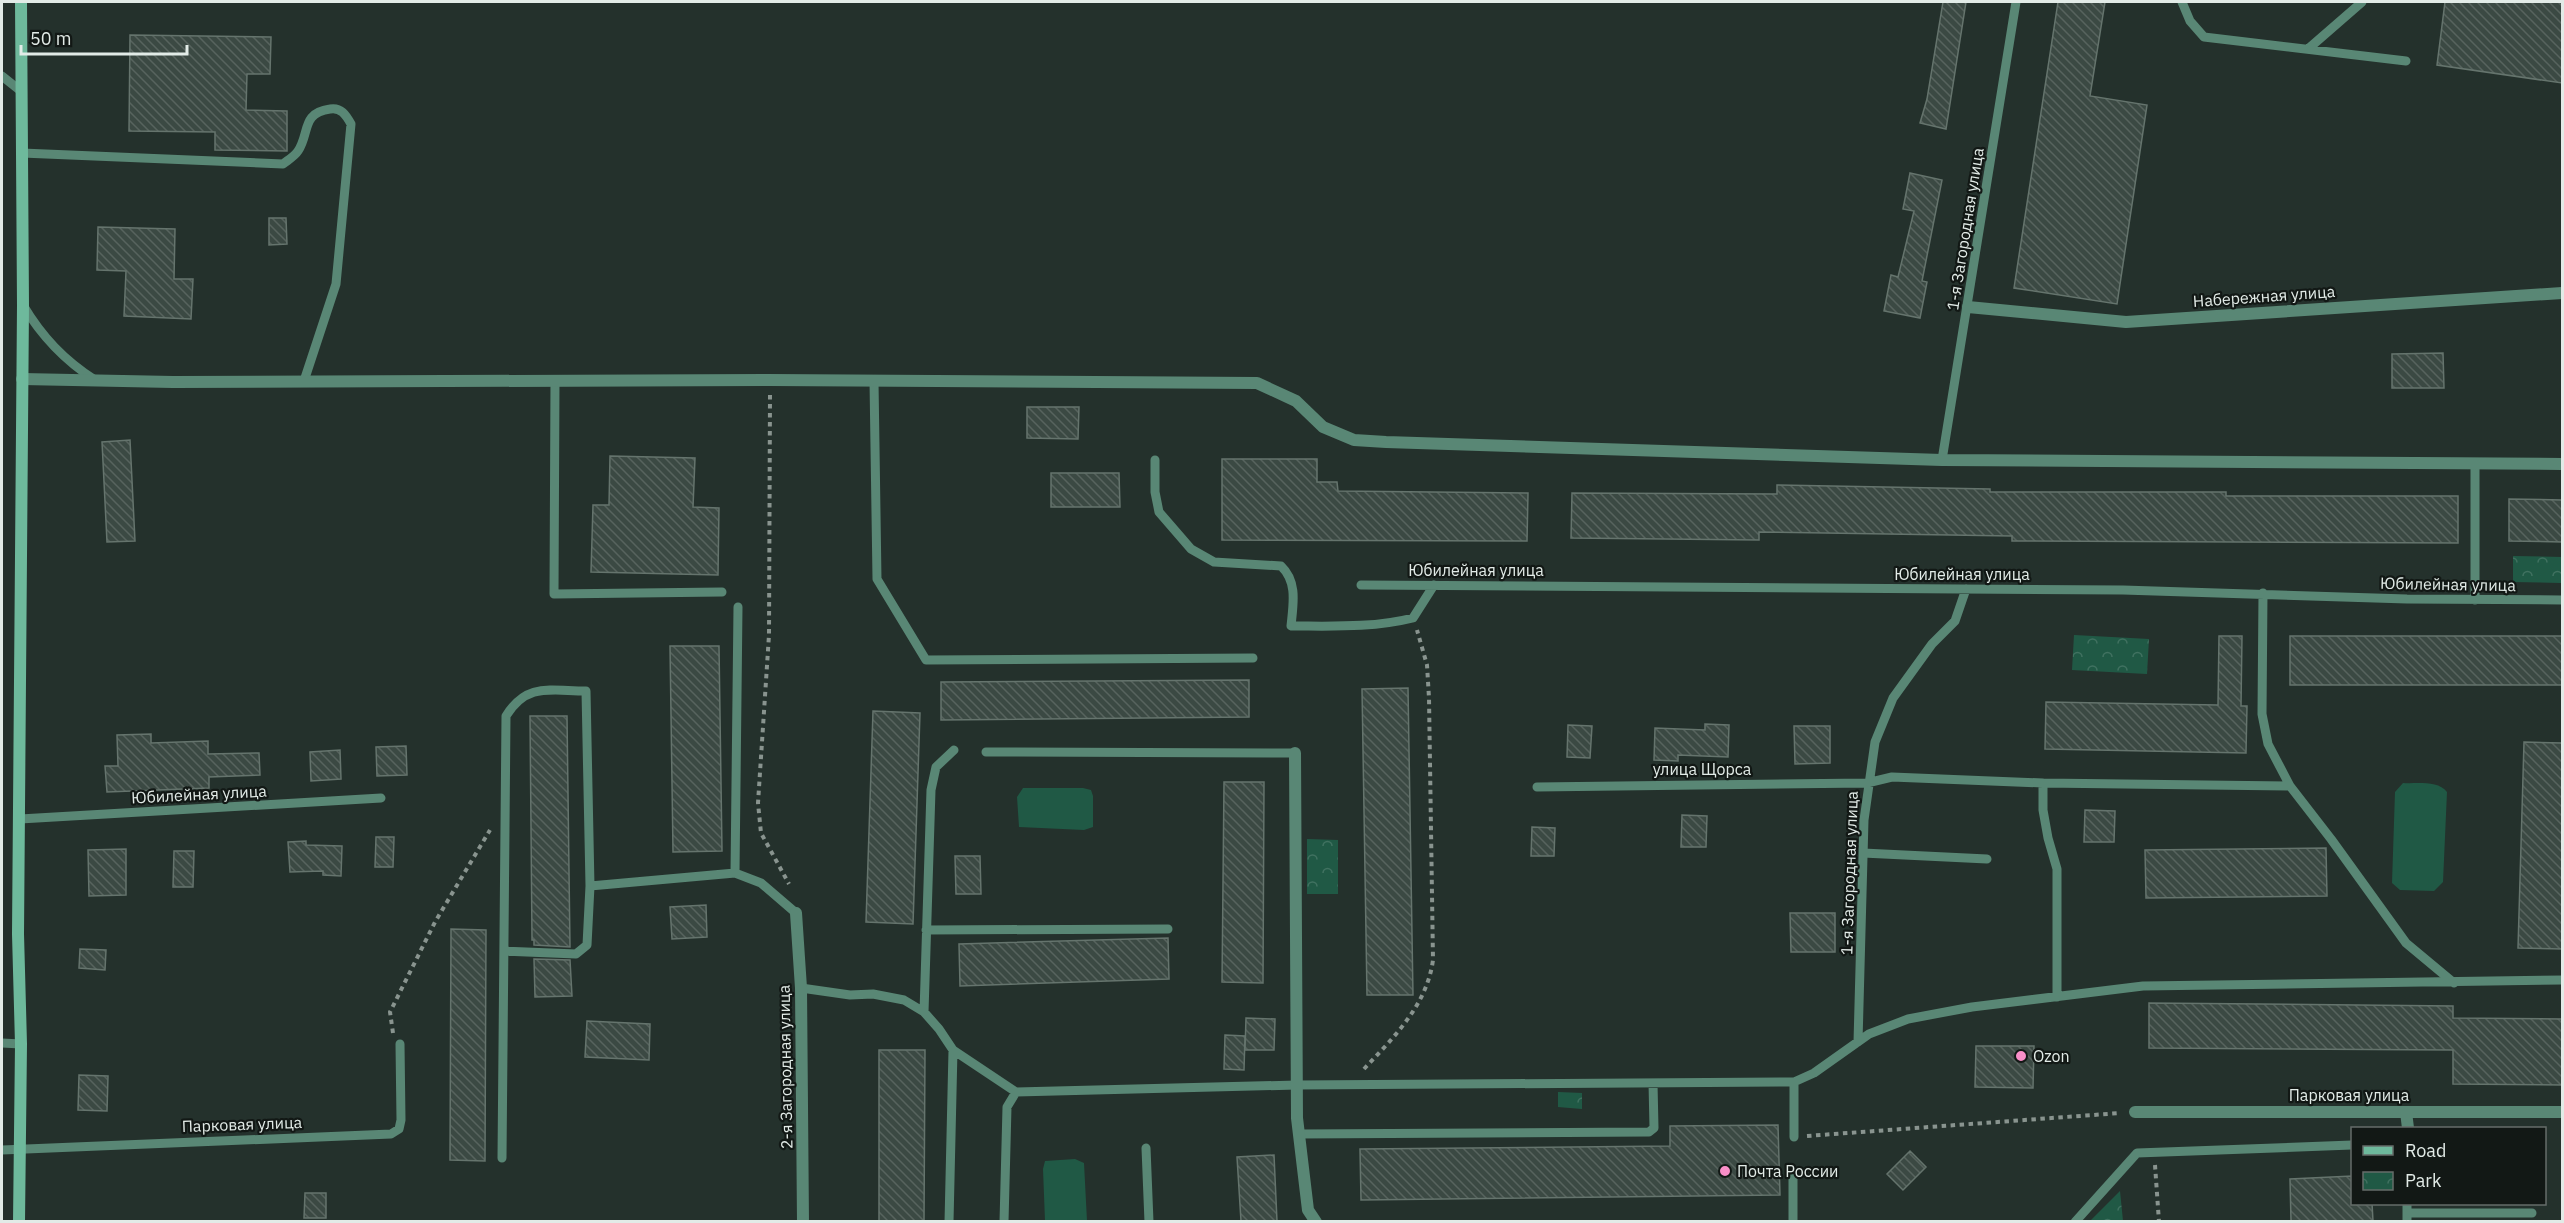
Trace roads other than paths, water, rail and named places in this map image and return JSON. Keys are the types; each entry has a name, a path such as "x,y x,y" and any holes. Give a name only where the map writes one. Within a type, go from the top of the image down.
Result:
{"main road":[{"path":"19,1221 21,1044 18,934 23,305 21,2"}],"street":[{"name":"Набережная улица","path":"1968,307 2126,322 2562,293"},
{"path":"22,379 1257,383 1296,401 1323,427 1354,440 1942,460 2562,464"},
{"path":"1295,753 1299,1134 1308,1210 1316,1221"},
{"name":"2-я Загородная улица","path":"796,913 801,988 803,1221"},
{"name":"Парковая улица","path":"2135,1112 2562,1112"},
{"path":"2406,1112 2408,1127"}],"lane":[{"name":"1-я Загородная улица","path":"1942,460 2016,2"},
{"path":"2182,2 2190,21 2204,37 2406,61"},
{"path":"2308,49 2362,2"},
{"path":"2,76 22,92"},
{"path":"22,153 283,164 298,152 308,121 319,110 336,108 345,113 351,124 336,284 304,381"},
{"path":"23,305 70,364 96,381"},
{"path":"555,380 554,594 722,592"},
{"path":"874,381 878,579 926,660 1253,658"},
{"path":"1155,460 1155,492 1159,512 1191,549 1214,562 1281,566 1290,575 1293,595 1291,626 1355,626 1394,623 1413,618 1434,585"},
{"path":"2475,463 2475,600"},
{"name":"Юбилейная улица","path":"1361,585 1966,589 2562,600"},
{"name":"1-я Загородная улица","path":"1858,1042 1863,853 1867,783 1875,742 1893,698 1932,644 1955,621 1966,589"},
{"path":"2263,593 2264,730 2290,786 2406,943 2454,983"},
{"path":"735,873 738,607"},
{"path":"502,1158 506,716 523,695 532,692 586,691 590,886 587,945 576,954 504,951"},
{"path":"924,1012 932,790 936,766 954,750"},
{"path":"986,752 1295,753"},
{"name":"улица Щорса","path":"1537,787 1867,783 1892,777 2043,783 2290,786"},
{"path":"2043,783 2043,810 2057,869 2057,997"},
{"name":"Юбилейная улица","path":"20,819 381,798"},
{"path":"1863,853 1987,860"},
{"path":"590,886 735,873 761,883 796,913"},
{"path":"926,930 1168,929"},
{"path":"801,988 850,994 873,994 904,1000 924,1012 953,1050 1016,1092 1298,1085 1794,1082 1814,1072 1869,1034 1908,1019 1972,1007 2142,986 2562,980"},
{"path":"2,1043 21,1044"},
{"name":"Парковая улица","path":"2,1150 391,1134 399,1129 401,1120 400,1044"},
{"path":"949,1221 953,1050"},
{"path":"1794,1082 1794,1137"},
{"path":"1299,1134 1649,1132 1654,1128 1653,1083"},
{"path":"1004,1221 1007,1107 1016,1092"},
{"path":"2075,1221 2137,1154 2351,1145"},
{"path":"1146,1149 1149,1221"},
{"path":"1793,1177 1793,1221"},
{"path":"2407,1213 2532,1213"}],"place":[{"name":"Ozon","path":"2021,1056"},
{"name":"Почта России","path":"1725,1171"}]}
